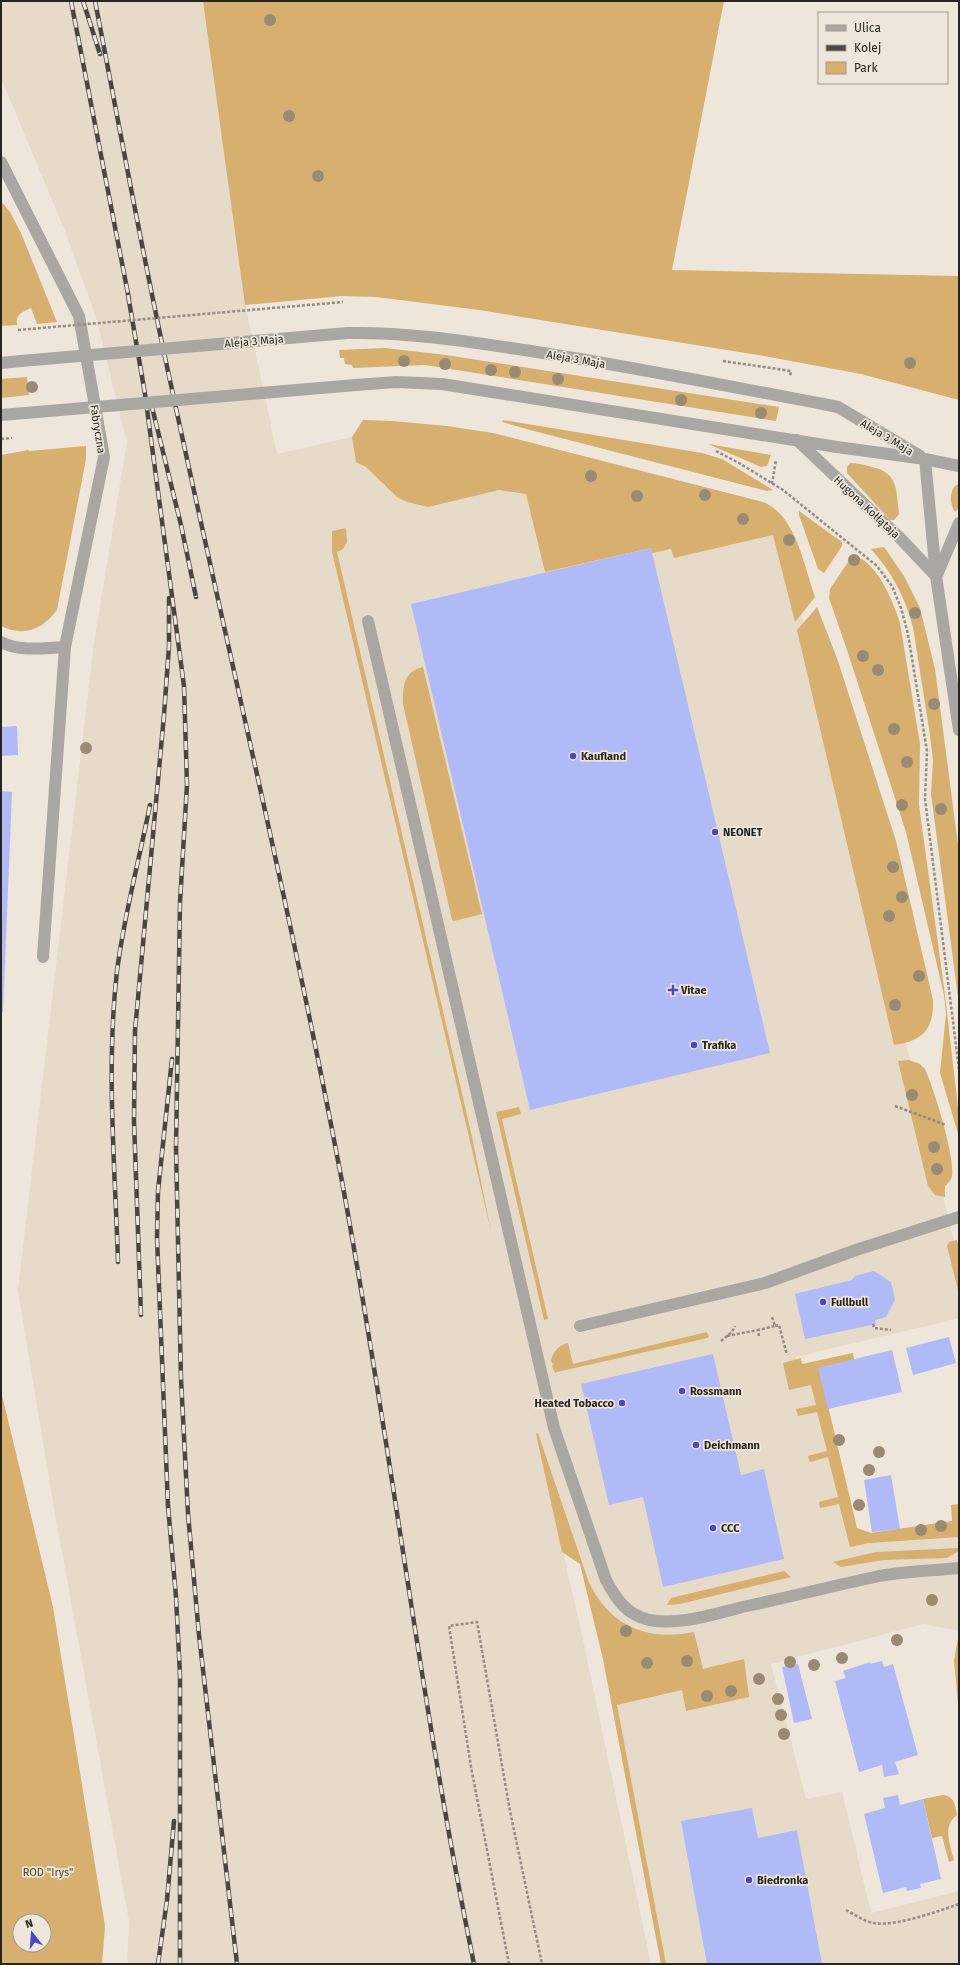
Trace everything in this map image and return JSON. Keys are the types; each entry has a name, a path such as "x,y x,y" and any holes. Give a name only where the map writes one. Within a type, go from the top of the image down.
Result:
{"street":[{"name":"Fabryczna","path":"1,162 79,316 104,458 65,647 43,957"},
{"name":"Aleja 3 Maja","path":"1,363 348,333 376,333 453,339 569,357 838,407 925,459"},
{"name":"Aleja 3 Maja","path":"1,415 396,382 442,384 925,459"},
{"name":"Hugona Kołłątaja","path":"797,440 900,538 936,576"},
{"path":"959,466 925,459 936,576 959,730"},
{"path":"936,576 959,523"},
{"path":"368,621 554,1428 606,1580 613,1594 622,1606 635,1614 662,1622 709,1615 884,1575 959,1568"},
{"path":"1,642 8,646 24,649 65,647"},
{"path":"580,1326 765,1283 856,1250 959,1218"}],"path":[{"path":"18,330 343,302"},
{"path":"713,450 739,463 772,484 824,522 877,566 892,586 901,608 908,634 927,751 926,800 959,1069"},
{"path":"772,484 777,455"},
{"path":"895,1106 946,1125"},
{"path":"772,1317 774,1326"},
{"path":"873,1324 874,1328 891,1330"},
{"path":"727,1336 779,1325 787,1355"},
{"path":"721,1341 732,1332 735,1326"},
{"path":"758,1330 759,1336"},
{"path":"509,1964 471,1768 449,1626 477,1622 509,1805 542,1964"},
{"path":"846,1910 873,1923 882,1924 898,1922 959,1904"}],"shaded area":[{"path":"1,1 203,1 244,298 277,454 352,437 782,535 959,1262 959,1318 796,1357 800,1373 819,1369 857,1528 871,1533 959,1520 959,1631 923,1624 771,1664 806,1799 842,1792 871,1913 959,1891 959,1964 661,1964 603,1659 580,1564 563,1552 582,1635 651,1964 127,1964 129,1921 51,1491 18,1290 94,642 127,442 96,317 65,231 1,78"}],"green space":[{"path":"203,1 724,1 672,270 959,276 959,400 861,374 764,356 479,310 376,297 342,296 245,305"},
{"path":"1,201 10,212 21,233 57,322 37,324 31,308 18,316 17,325 1,326"},
{"path":"385,348 446,355 779,407 776,421 425,365 353,368 352,365 345,364 344,358 340,358 339,350"},
{"path":"27,377 29,395 1,398 1,379"},
{"path":"363,420 447,426 493,433 763,502 784,518 791,530 797,543 815,597 795,622 773,535 674,558 671,549 652,553 651,548 545,572 526,494 499,490 428,507 407,502 397,497 366,467 356,462 352,437"},
{"path":"503,420 702,453 722,459 773,490 767,491 530,430 502,422"},
{"path":"708,444 771,455 767,466 761,467"},
{"path":"86,446 86,459 57,610 39,627 32,630 17,631 1,626 1,455 29,450"},
{"path":"850,463 881,470 892,478 896,491 899,514 894,520 890,520 847,473 847,467"},
{"path":"959,484 959,508 955,512 951,503 951,495 955,486"},
{"path":"799,511 842,542 842,546 824,573 818,569 799,515"},
{"path":"346,528 347,542 343,549 337,552 472,1137 491,1231 332,552 332,531"},
{"path":"884,547 904,576 920,608 935,669 959,852 959,1004 931,794 933,761 930,735 913,627 906,605 897,585 879,558 871,549"},
{"path":"855,556 870,566 884,584 894,605 900,623 920,744 919,805 945,995 959,1116 959,1137 940,1073 946,1014 944,995 906,832 829,598 830,589 850,559"},
{"path":"817,607 837,658 896,841 933,1000 931,1019 924,1032 919,1037 894,1045 797,630"},
{"path":"423,667 482,914 454,921 452,920 403,704 403,691 408,676 416,669"},
{"path":"909,1060 920,1064 925,1069 943,1122 952,1166 952,1178 945,1186 945,1197 935,1195 928,1186 898,1061"},
{"path":"519,1107 521,1114 502,1119 548,1319 544,1320 496,1112"},
{"path":"957,1240 959,1247 959,1294 947,1246 949,1242"},
{"path":"707,1332 709,1337 703,1339 555,1373 552,1366 554,1364 551,1362 556,1350 568,1343 573,1364"},
{"path":"853,1353 854,1360 819,1368 857,1528 871,1533 952,1521 951,1505 959,1504 959,1537 869,1543 850,1547 839,1504 820,1508 819,1502 838,1497 828,1457 810,1462 808,1456 827,1451 817,1412 798,1416 796,1409 816,1405 811,1385 789,1390 783,1363 801,1358 802,1364"},
{"name":"ROD \"Irys\"","path":"1,1391 53,1607 105,1926 102,1964 1,1964"},
{"path":"538,1433 588,1580 596,1596 606,1609 630,1627 645,1632 676,1634 694,1632 703,1669 744,1659 749,1697 686,1711 682,1690 617,1705 666,1964 661,1964 603,1659 580,1564 562,1552 536,1434"},
{"path":"959,1548 959,1551 947,1558 883,1560 841,1567 833,1562 876,1552"},
{"path":"784,1571 791,1577 680,1604 667,1605 671,1598"},
{"path":"959,1633 959,1714 954,1660"},
{"path":"943,1795 952,1799 957,1815 952,1819 948,1830 949,1842 954,1860 949,1862 942,1836 932,1838 923,1799"}],"building":[{"name":"Kaufland","path":"651,548 770,1053 530,1110 411,604"},
{"path":"17,726 18,755 1,756 1,727"},
{"path":"1,791 12,792 3,1012 1,1012"},
{"path":"874,1271 891,1282 895,1300 886,1317 875,1320 876,1324 805,1339 795,1294 852,1280 855,1276"},
{"path":"949,1337 956,1363 913,1375 906,1348"},
{"path":"892,1350 902,1392 828,1409 818,1368"},
{"path":"713,1354 741,1475 764,1469 784,1559 663,1587 643,1497 609,1505 581,1384"},
{"path":"891,1475 900,1529 872,1532 864,1480"},
{"path":"882,1661 884,1667 893,1664 918,1755 895,1762 899,1774 884,1777 882,1765 859,1772 835,1681 846,1678 843,1671 870,1662 870,1664"},
{"path":"798,1664 812,1719 794,1723 782,1667"},
{"path":"898,1795 900,1805 923,1799 941,1879 920,1884 921,1888 907,1891 906,1887 883,1893 864,1814 885,1808 883,1798"},
{"name":"Biedronka","path":"752,1808 758,1838 797,1830 822,1964 707,1964 681,1821"}],"railway":[{"path":"71,1 129,299"},
{"path":"83,1 100,54"},
{"path":"95,1 161,337 321,1072 358,1270 437,1766 474,1964"},
{"path":"128,295 145,394 184,686 187,785 180,902 176,1148 181,1379 188,1514 199,1635 237,1964"},
{"path":"151,403 181,525 196,597"},
{"path":"141,1315 134,1121 135,1031 164,715 169,646 169,598"},
{"path":"118,1262 112,1116 112,1043 114,1007 120,950 150,805"},
{"path":"172,1059 158,1191 157,1238 168,1506 176,1597 180,1675 180,1964"},
{"path":"158,1964 167,1900 174,1821"}],"place":[{"name":"Kaufland","path":"573,756"},
{"name":"NEONET","path":"715,832"},
{"name":"Vitae","path":"673,990"},
{"name":"Trafika","path":"694,1045"},
{"name":"Fullbull","path":"823,1302"},
{"name":"Rossmann","path":"682,1391"},
{"name":"Heated Tobacco","path":"622,1403"},
{"name":"Deichmann","path":"696,1445"},
{"name":"CCC","path":"713,1528"},
{"name":"Biedronka","path":"749,1880"}]}
